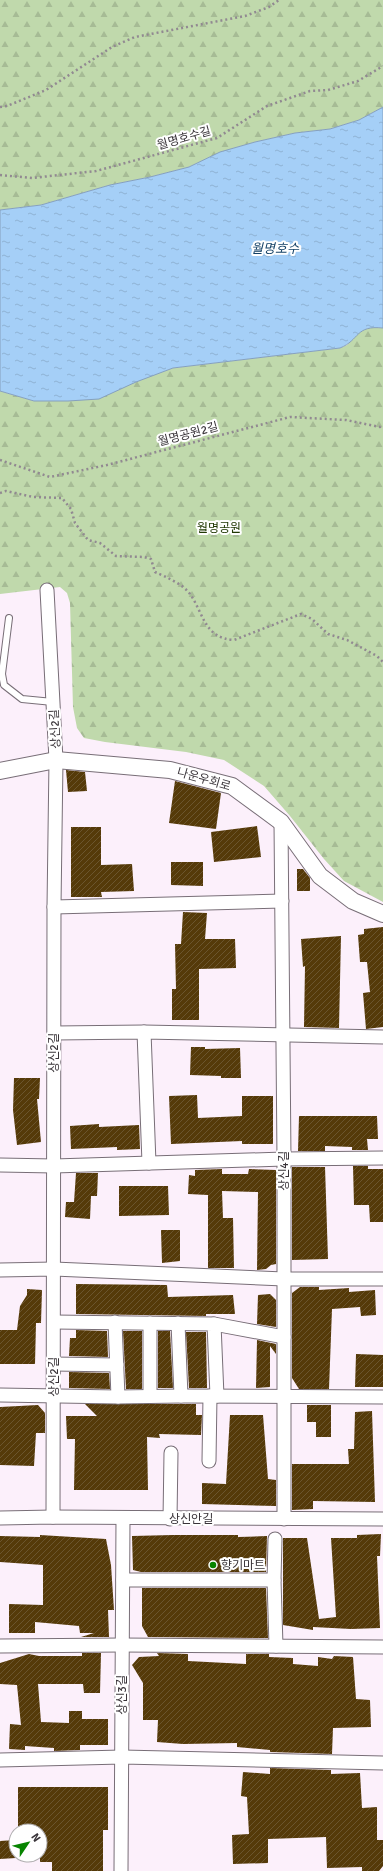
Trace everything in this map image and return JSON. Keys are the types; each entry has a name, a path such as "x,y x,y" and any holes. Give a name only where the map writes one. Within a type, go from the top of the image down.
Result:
{"street":[{"name":"상신2길","path":"48,590 56,760 54,907 53,1517"},
{"name":"나운우회로","path":"0,771 56,760 170,770 232,786 281,822 320,876 353,901 383,914"},
{"name":"상신4길","path":"281,822 284,1159 284,1519"},
{"path":"54,907 282,901"},
{"path":"144,1032 149,1163"},
{"path":"54,1033 144,1032 383,1037"},
{"path":"0,1165 54,1166 284,1159 383,1158"},
{"path":"0,1270 54,1269 284,1279 383,1279"},
{"path":"54,1322 214,1324 284,1337"},
{"path":"115,1322 118,1397"},
{"path":"150,1323 150,1396"},
{"path":"178,1323 181,1396"},
{"path":"209,1461 213,1396 214,1324"},
{"path":"54,1364 117,1365"},
{"path":"0,1395 118,1397 383,1397"},
{"path":"170,1519 171,1453"},
{"name":"상신안길","path":"0,1518 383,1519"},
{"name":"상신3길","path":"121,1871 123,1518"},
{"path":"275,1539 274,1580 276,1646"},
{"path":"123,1580 274,1580"},
{"path":"0,1646 383,1646"},
{"path":"0,1760 122,1757 383,1763"}],"lane":[{"path":"9,618 2,674 4,685 22,699 53,702"}],"path":[{"path":"0,107 7,106 46,90 112,47 135,37 245,16 269,7 279,0"},
{"name":"월명호수길","path":"0,175 32,178 96,171 217,138 267,106 310,91 328,90 358,81 383,66"},
{"name":"월명공원2길","path":"0,460 50,477 107,465 290,416 346,420 380,427 383,425"},
{"path":"0,493 6,491 33,497 62,498 71,509 75,523 88,540 100,543 116,556 144,557 151,559 155,572 170,579 189,592 210,631 223,639 234,640 301,614 312,619 328,634 347,640 377,656 383,662"}],"green space":[{"path":"0,0 383,0 383,107 359,120 330,129 295,133 255,142 221,152 189,167 110,185 41,205 0,210"},
{"name":"월명공원","path":"371,327 383,328 383,902 344,881 264,786 224,760 186,752 84,738 77,728 73,707 70,603 67,593 60,587 0,594 0,391 34,401 68,401 136,381 173,368 340,348 347,345 359,331"}],"water":[{"name":"월명호수","path":"383,107 383,328 367,329 362,331 346,345 340,348 173,368 136,382 99,399 34,401 0,391 0,210 41,205 110,185 189,167 220,152 255,142 295,133 330,129 359,120"}],"building":[{"path":"66,770 85,772 87,791 68,792"},
{"path":"175,781 221,793 216,829 169,823"},
{"path":"257,826 261,857 214,862 211,832"},
{"path":"71,827 101,827 101,865 132,864 134,891 101,892 102,897 71,897"},
{"path":"171,862 203,862 203,886 171,885"},
{"path":"297,869 303,869 310,878 310,891 297,891"},
{"path":"183,912 207,913 205,939 235,939 236,968 199,969 199,1020 172,1020 172,989 176,989 175,944 181,944"},
{"path":"383,927 383,1027 366,1029 363,993 370,992 367,962 360,962 358,935 364,934 364,929"},
{"path":"341,936 339,1028 304,1027 305,966 303,967 301,939"},
{"path":"191,1047 205,1047 205,1049 240,1048 241,1078 190,1075"},
{"path":"14,1078 40,1078 39,1099 37,1099 41,1142 17,1145 13,1110"},
{"path":"197,1095 198,1118 242,1116 242,1096 273,1096 273,1144 242,1144 242,1141 171,1144 169,1096"},
{"path":"299,1116 377,1116 378,1139 367,1139 368,1150 352,1150 352,1147 325,1146 325,1151 298,1151"},
{"path":"99,1124 99,1127 139,1125 140,1149 117,1150 117,1147 71,1149 70,1126"},
{"path":"353,1166 368,1166 368,1169 383,1169 383,1222 370,1222 369,1205 354,1205"},
{"path":"292,1167 325,1167 328,1259 292,1260"},
{"path":"222,1169 222,1174 248,1174 249,1169 276,1170 276,1264 271,1265 266,1269 257,1270 258,1192 222,1191 223,1218 233,1218 234,1268 208,1268 208,1195 188,1194 189,1175 195,1176 195,1170"},
{"path":"76,1173 98,1173 97,1196 91,1196 90,1219 65,1217 66,1202 74,1202"},
{"path":"119,1186 168,1186 169,1215 119,1216"},
{"path":"161,1230 180,1230 180,1261 162,1263"},
{"path":"76,1284 167,1285 168,1297 233,1295 235,1314 206,1314 206,1316 76,1314"},
{"path":"300,1287 319,1287 319,1290 349,1288 349,1292 375,1290 376,1315 361,1316 360,1307 332,1309 329,1389 299,1389 292,1378 292,1293"},
{"path":"27,1289 42,1290 41,1323 36,1323 35,1364 0,1364 0,1330 17,1330 20,1306 27,1295"},
{"path":"270,1294 276,1300 276,1327 257,1324 258,1295"},
{"path":"76,1330 107,1331 108,1357 69,1356 70,1338 76,1338"},
{"path":"123,1331 142,1331 142,1389 126,1389"},
{"path":"158,1331 170,1331 173,1388 158,1388"},
{"path":"186,1332 206,1332 207,1388 189,1388"},
{"path":"257,1340 276,1344 276,1354 270,1346 270,1387 256,1388"},
{"path":"356,1354 383,1355 383,1387 355,1387"},
{"path":"69,1372 109,1373 110,1389 69,1388"},
{"path":"85,1404 196,1404 196,1415 202,1415 201,1435 159,1434 160,1438 147,1437 148,1490 74,1490 75,1439 67,1439 66,1416 97,1416"},
{"path":"38,1405 45,1413 45,1433 36,1433 34,1466 0,1465 0,1407"},
{"path":"307,1405 331,1405 331,1437 316,1437 316,1422 307,1422"},
{"path":"372,1411 375,1502 313,1501 313,1509 292,1510 292,1464 349,1464 348,1449 354,1449 355,1412"},
{"path":"230,1415 263,1415 268,1479 276,1480 276,1506 202,1504 202,1483 226,1484"},
{"path":"381,1534 380,1556 377,1556 380,1628 351,1629 313,1627 313,1630 283,1625 283,1538 307,1538 319,1619 336,1617 331,1538 357,1538 357,1535"},
{"path":"40,1535 106,1539 111,1565 114,1610 108,1610 109,1637 81,1637 94,1633 80,1633 79,1626 35,1622 35,1633 9,1633 9,1604 43,1605 43,1565 0,1562 0,1536 40,1537"},
{"path":"238,1535 238,1537 267,1536 266,1572 141,1572 133,1570 132,1536"},
{"path":"142,1588 266,1588 268,1638 148,1637 142,1626"},
{"path":"82,1653 101,1653 100,1693 84,1693 83,1684 38,1684 41,1722 69,1723 69,1711 82,1711 82,1719 108,1719 108,1745 80,1745 80,1750 54,1751 54,1748 25,1746 25,1750 9,1749 10,1724 21,1725 17,1685 0,1684 0,1663 29,1654 39,1656 82,1656"},
{"path":"157,1653 188,1654 188,1661 246,1664 246,1654 269,1654 269,1657 293,1658 293,1664 318,1666 318,1657 332,1659 334,1656 353,1657 356,1699 370,1700 371,1727 333,1728 332,1754 270,1752 270,1750 237,1747 237,1743 183,1744 157,1742 158,1720 143,1720 143,1683 132,1665 139,1657 159,1656"},
{"path":"270,1768 331,1770 331,1774 360,1773 362,1808 377,1807 377,1840 383,1840 383,1866 379,1871 362,1871 362,1867 327,1868 326,1837 268,1839 268,1863 233,1864 232,1835 249,1834 247,1797 241,1796 243,1772 270,1774"},
{"path":"18,1787 108,1787 108,1830 103,1830 103,1871 52,1871 52,1862 48,1862 48,1823 18,1823"},
{"path":"8,1840 8,1858 0,1859 0,1841"}],"place":[{"name":"향기마트","path":"213,1565"}]}
